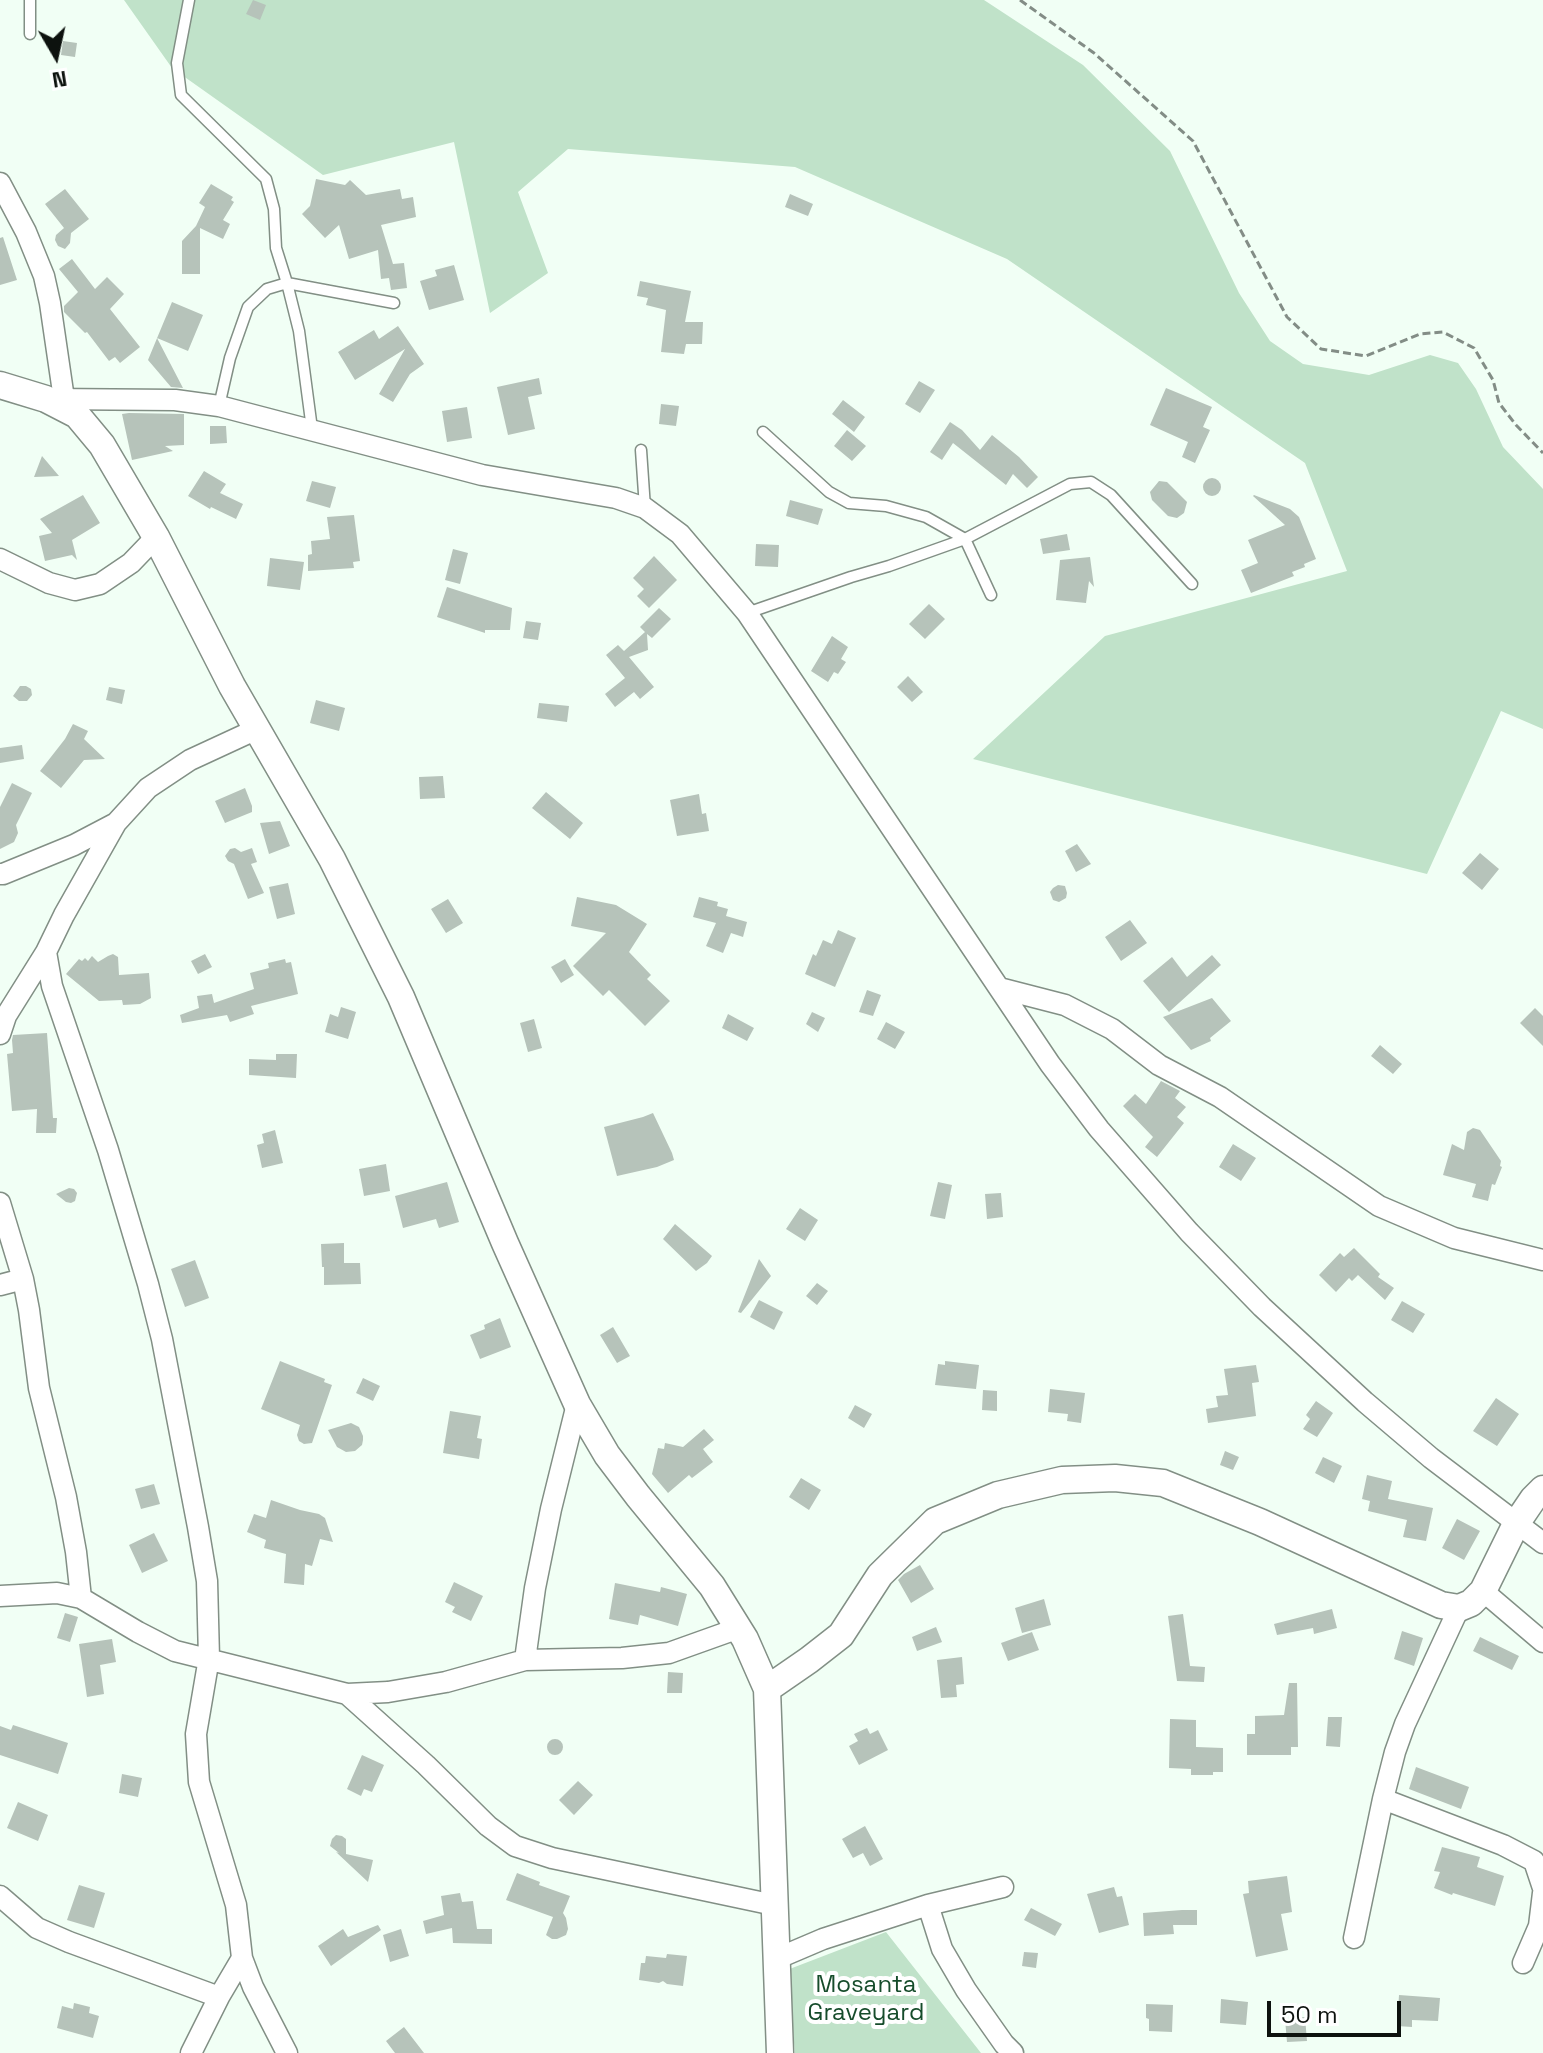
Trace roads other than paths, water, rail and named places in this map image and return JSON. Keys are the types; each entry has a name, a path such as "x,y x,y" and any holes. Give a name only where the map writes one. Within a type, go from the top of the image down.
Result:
{"street":[{"path":"0,183 26,232 44,276 50,303 55,399"},
{"path":"0,385 55,399 175,400 219,406 482,475 616,498 645,508 680,534 747,613 1050,1064 1099,1129 1189,1232 1262,1307 1431,1458 1543,1543"},
{"path":"55,399 77,415 102,445 156,537 232,686 332,859 401,997 577,1404 607,1455 712,1586 739,1628 767,1689 780,2053"},
{"path":"0,559 49,583 75,590 100,584 131,563 156,537"},
{"path":"0,1034 6,1016 46,952 116,823 148,788 190,760 257,729"},
{"path":"0,874 74,845 116,823"},
{"path":"46,952 52,986 108,1150 162,1339 207,1581 209,1658 196,1734 199,1782 236,1905 242,1958 253,1987 287,2053"},
{"path":"999,988 1065,1005 1112,1029 1159,1065 1220,1097 1379,1206 1454,1238 1543,1260"},
{"path":"0,1203 23,1279 39,1388 66,1497 81,1598"},
{"path":"0,1285 23,1279"},
{"path":"525,1660 551,1509 577,1404"},
{"path":"767,1689 841,1635 880,1575 935,1521 998,1495 1062,1480 1115,1478 1163,1483 1260,1522 1441,1605 1459,1608 1471,1603 1483,1591 1516,1524 1543,1489"},
{"path":"1483,1591 1543,1642"},
{"path":"0,1596 57,1593 81,1598 175,1651 347,1694 388,1692 430,1685 525,1660 622,1658 669,1653 739,1628"},
{"path":"1354,1938 1383,1799 1401,1734 1459,1608"},
{"path":"347,1694 488,1826 515,1846 552,1858 774,1905"},
{"path":"1383,1799 1503,1845 1534,1861 1543,1891 1539,1926 1523,1963"},
{"path":"776,1959 823,1939 928,1905 1003,1887"},
{"path":"0,1896 37,1928 219,1997"},
{"path":"928,1905 942,1949 966,1990 1013,2053"},
{"path":"191,2053 242,1958"}],"lane":[{"path":"30,0 30,34"},
{"path":"189,0 177,63 181,95 266,179 274,209 276,248 299,331 312,429"},
{"path":"219,406 230,358 248,307 267,289 287,283 394,303"},
{"path":"763,432 829,492 849,503 886,506 926,517 965,539 991,595"},
{"path":"641,450 645,508"},
{"path":"747,613 965,539 1070,484 1091,482 1111,495 1192,584"}],"park label":[{"name":"Mosanta Graveyard","path":"866,1999"}]}
